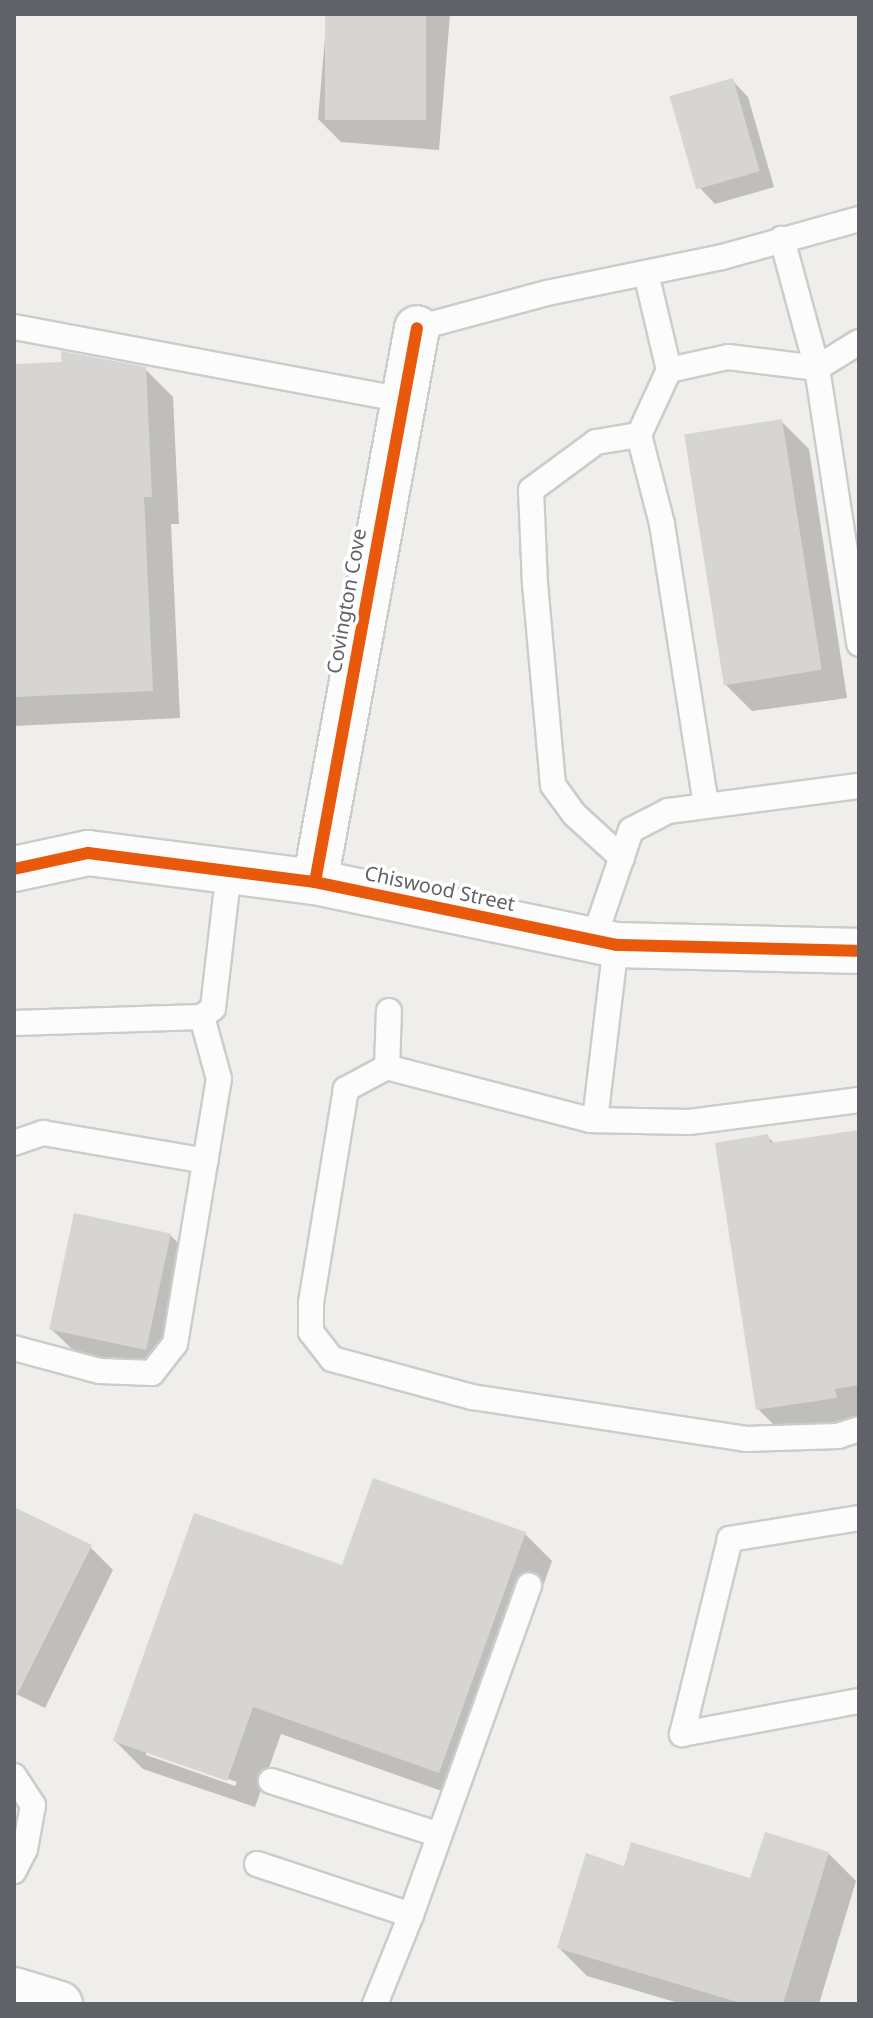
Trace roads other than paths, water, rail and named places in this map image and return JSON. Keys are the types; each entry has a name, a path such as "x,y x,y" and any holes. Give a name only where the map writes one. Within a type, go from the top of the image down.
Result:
{"street":[{"name":"Covington Cove","path":"315,882 417,328"},
{"name":"Chiswood Street","path":"14,869 88,853 315,882 605,943 859,951"},
{"path":"14,1990 60,2004"}],"lane":[{"path":"417,328 859,219"},
{"path":"782,239 817,368 859,644"},
{"path":"646,273 669,370 639,435 662,524 706,806"},
{"path":"14,327 404,400"},
{"path":"669,370 728,357 817,368 859,342"},
{"path":"622,858 574,814 553,785 531,490 596,442 639,435"},
{"path":"595,1120 605,943 622,858 631,830 668,811 859,786"},
{"path":"14,1023 202,1017 213,1008 229,870"},
{"path":"387,1067 389,1011"},
{"path":"14,1348 100,1371 152,1373 175,1344 219,1079 202,1017"},
{"path":"859,1100 689,1122 595,1120 387,1067 346,1089 311,1303 311,1332 332,1359 472,1397 746,1439 838,1436 859,1429"},
{"path":"14,1143 43,1133 206,1161"},
{"path":"859,1518 730,1539 682,1734 859,1701"},
{"path":"375,2004 411,1915 529,1586"},
{"path":"14,1776 33,1805 25,1849 14,1871"},
{"path":"271,1781 440,1835"},
{"path":"257,1864 411,1915"}]}
